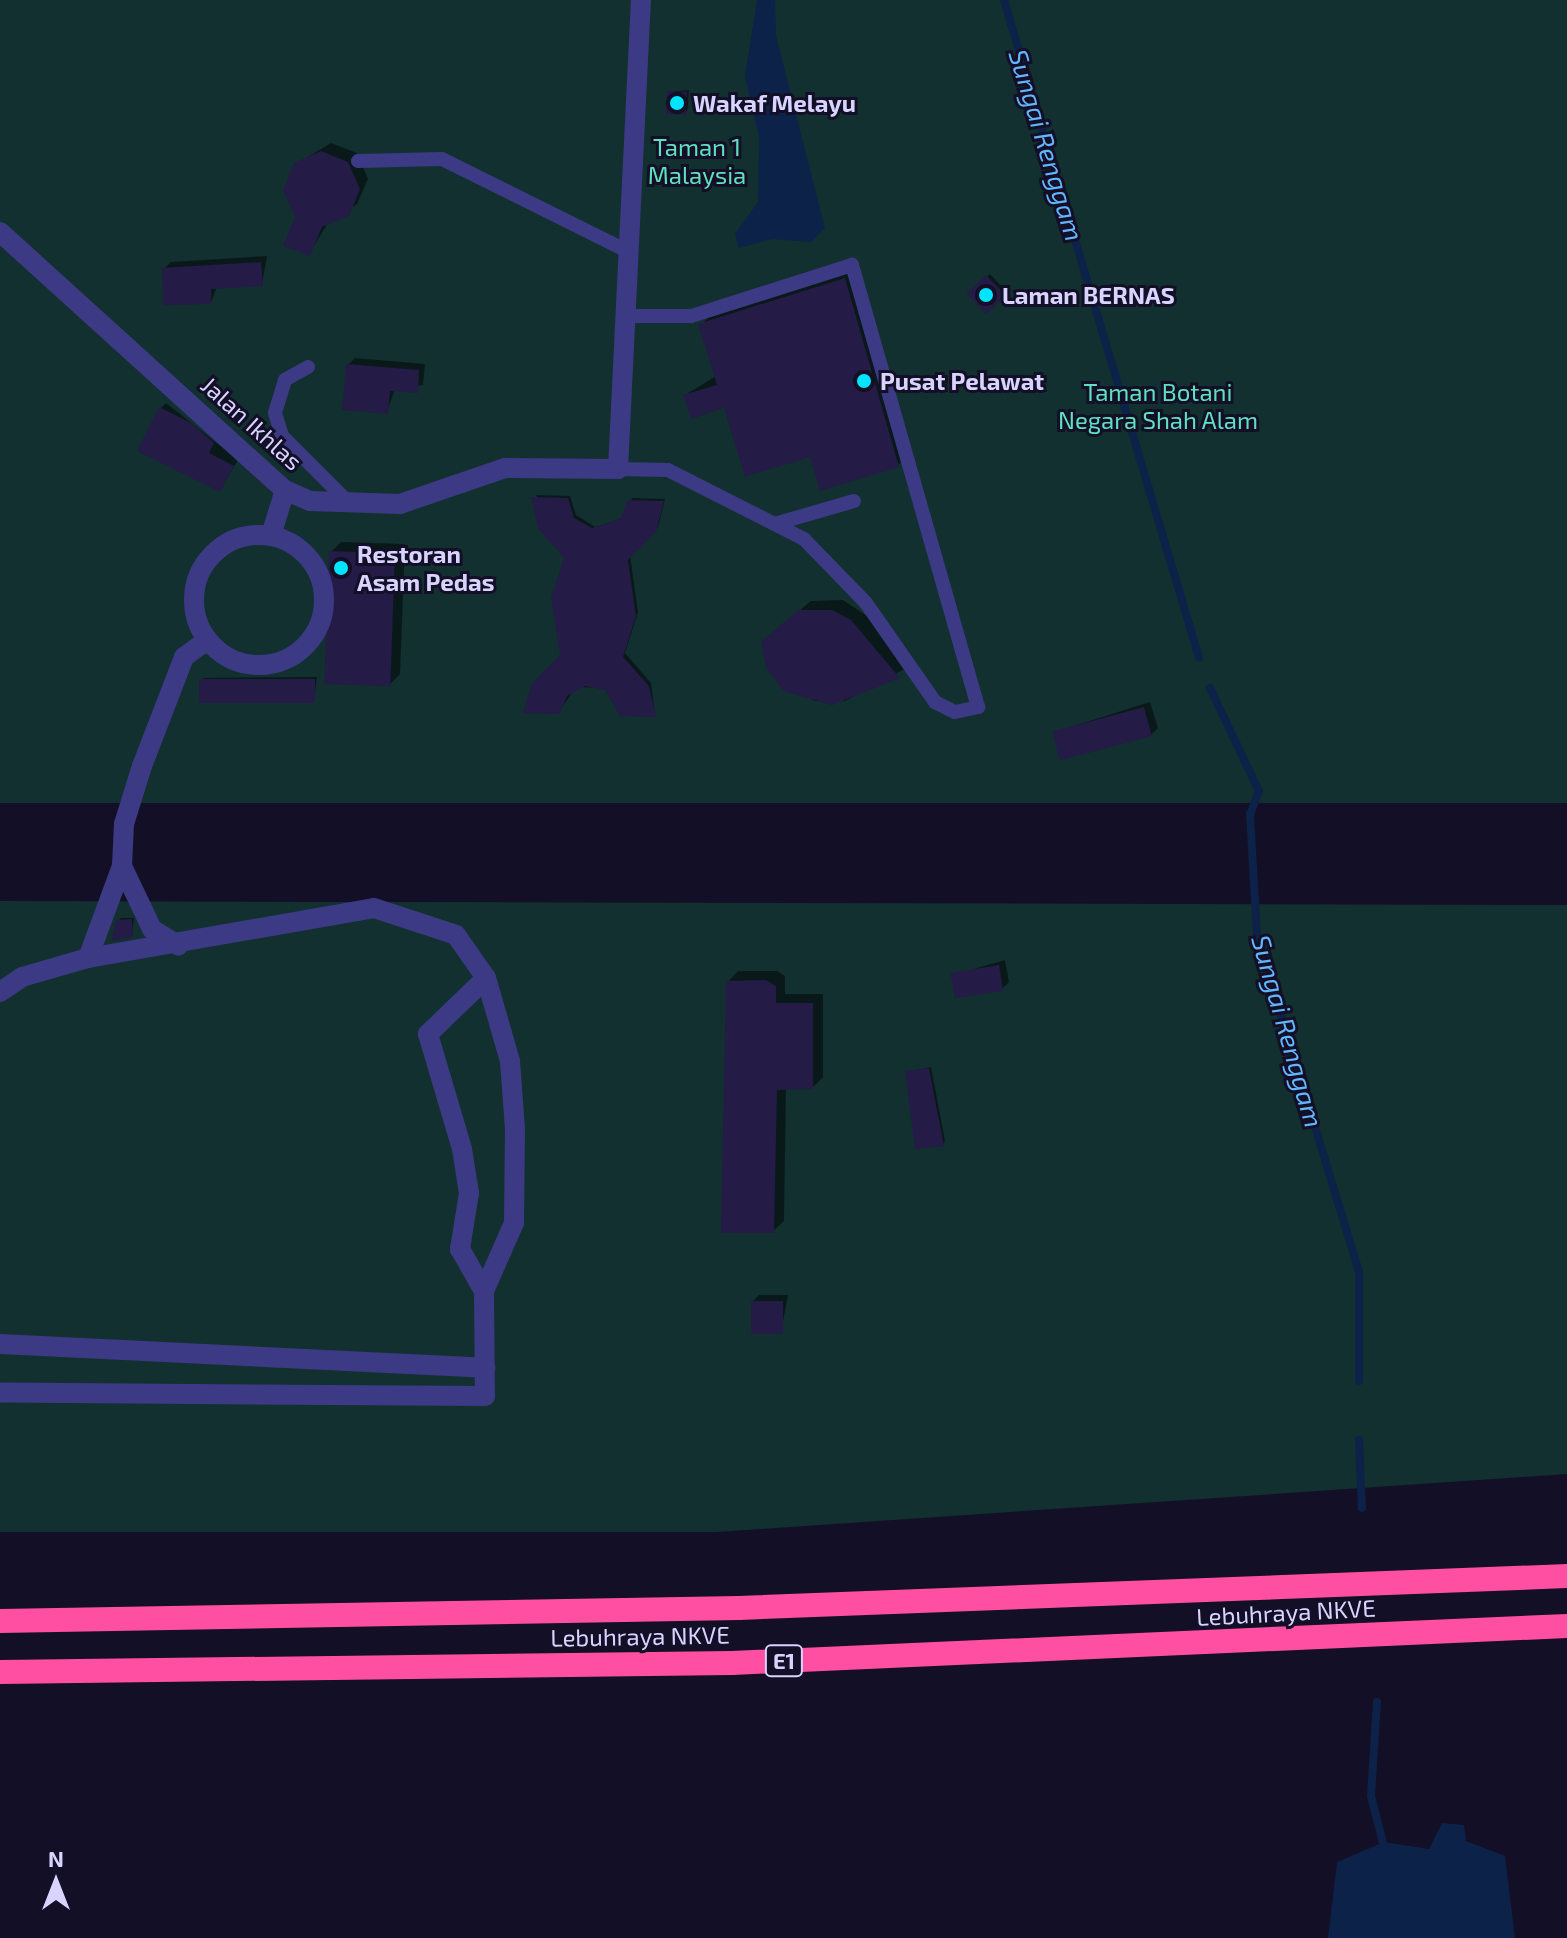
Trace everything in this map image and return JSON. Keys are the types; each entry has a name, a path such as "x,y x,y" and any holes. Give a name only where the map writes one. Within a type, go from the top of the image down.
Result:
{"highway":[{"name":"Lebuhraya NKVE","path":"0,1621 739,1608 1567,1576"},
{"name":"Lebuhraya NKVE","path":"0,1672 732,1663 1567,1626"}],"street":[{"path":"618,469 641,0"},
{"name":"Jalan Ikhlas","path":"0,232 285,490 310,501 400,504 505,468 618,469"},
{"path":"272,532 285,490"},
{"path":"272,532 304,550 314,570 318,611 312,635 299,653 265,669 229,662 207,640 200,608 207,566 234,537 272,532"},
{"path":"88,958 122,866 124,824 142,766 184,657 207,640"},
{"path":"122,866 152,929 178,945"},
{"path":"0,992 22,977 88,958 178,945 271,922 396,910 456,935 486,978 510,1061 515,1129 514,1223 484,1291 485,1396 0,1393"},
{"path":"484,1291 460,1249 469,1193 428,1034 486,978"},
{"path":"0,1344 485,1368"}],"lane":[{"path":"358,161 442,159 629,252"},
{"path":"618,469 668,470 778,523 866,603 935,702 955,712 978,707 852,265 691,316 626,316"},
{"path":"308,367 285,380 275,413 282,436 348,502"},
{"path":"778,523 854,501"}],"green space":[{"name":"Taman Botani Negara Shah Alam","path":"0,0 1567,0 1567,803 0,803"},
{"path":"0,901 1567,905 1567,1474 717,1532 0,1532"}],"water":[{"path":"757,0 775,0 776,36 825,228 811,242 772,239 739,248 735,234 758,202 759,137 745,76"},
{"path":"1442,1823 1464,1825 1466,1841 1505,1856 1515,1938 1328,1938 1337,1862 1384,1842 1429,1849"}],"building":[{"name":"Wakaf Melayu","path":"667,91 687,92 686,115 666,114"},
{"path":"321,151 348,162 360,189 349,216 322,227 310,256 283,246 295,217 283,190 294,163"},
{"path":"261,262 263,286 211,289 211,304 163,305 162,268"},
{"name":"Laman BERNAS","path":"986,275 1005,295 986,314 967,294"},
{"name":"Pusat Pelawat","path":"845,278 899,467 820,491 810,457 745,477 724,408 691,419 683,395 717,385 698,324"},
{"path":"346,364 419,370 418,393 390,391 388,414 342,410"},
{"path":"159,407 191,423 214,443 209,453 234,466 220,492 137,451"},
{"path":"531,497 568,498 574,518 592,528 620,519 628,500 664,501 656,532 628,560 636,616 623,657 649,686 656,717 620,716 605,690 585,686 567,696 560,714 523,713 532,683 560,655 551,598 564,558 538,528"},
{"path":"329,551 395,553 390,686 324,684"},
{"path":"798,610 832,610 851,620 900,678 832,705 783,691 766,667 761,642"},
{"path":"199,679 315,679 315,703 199,703"},
{"path":"1144,707 1152,736 1060,761 1052,732"},
{"path":"132,919 133,937 111,941 116,920"},
{"path":"999,965 1003,991 955,998 951,973"},
{"path":"766,980 776,986 776,1003 813,1003 813,1089 777,1090 774,1233 721,1233 726,981"},
{"path":"929,1068 944,1146 915,1149 905,1071"},
{"path":"751,1301 783,1301 783,1334 751,1334"}],"waterway":[{"name":"Sungai Renggam","path":"1004,0 1199,658"},
{"name":"Sungai Renggam","path":"1210,688 1259,791 1250,814 1257,936 1359,1271 1359,1381"},
{"name":"Sungai Renggam","path":"1359,1440 1362,1508"},
{"name":"Sungai Renggam","path":"1377,1702 1371,1796 1385,1851"}],"place":[{"name":"Wakaf Melayu","path":"677,103"},
{"name":"Laman BERNAS","path":"986,295"},
{"name":"Pusat Pelawat","path":"864,381"},
{"name":"Restoran Asam Pedas","path":"341,568"}],"park label":[{"name":"Taman 1 Malaysia","path":"697,161"}]}
